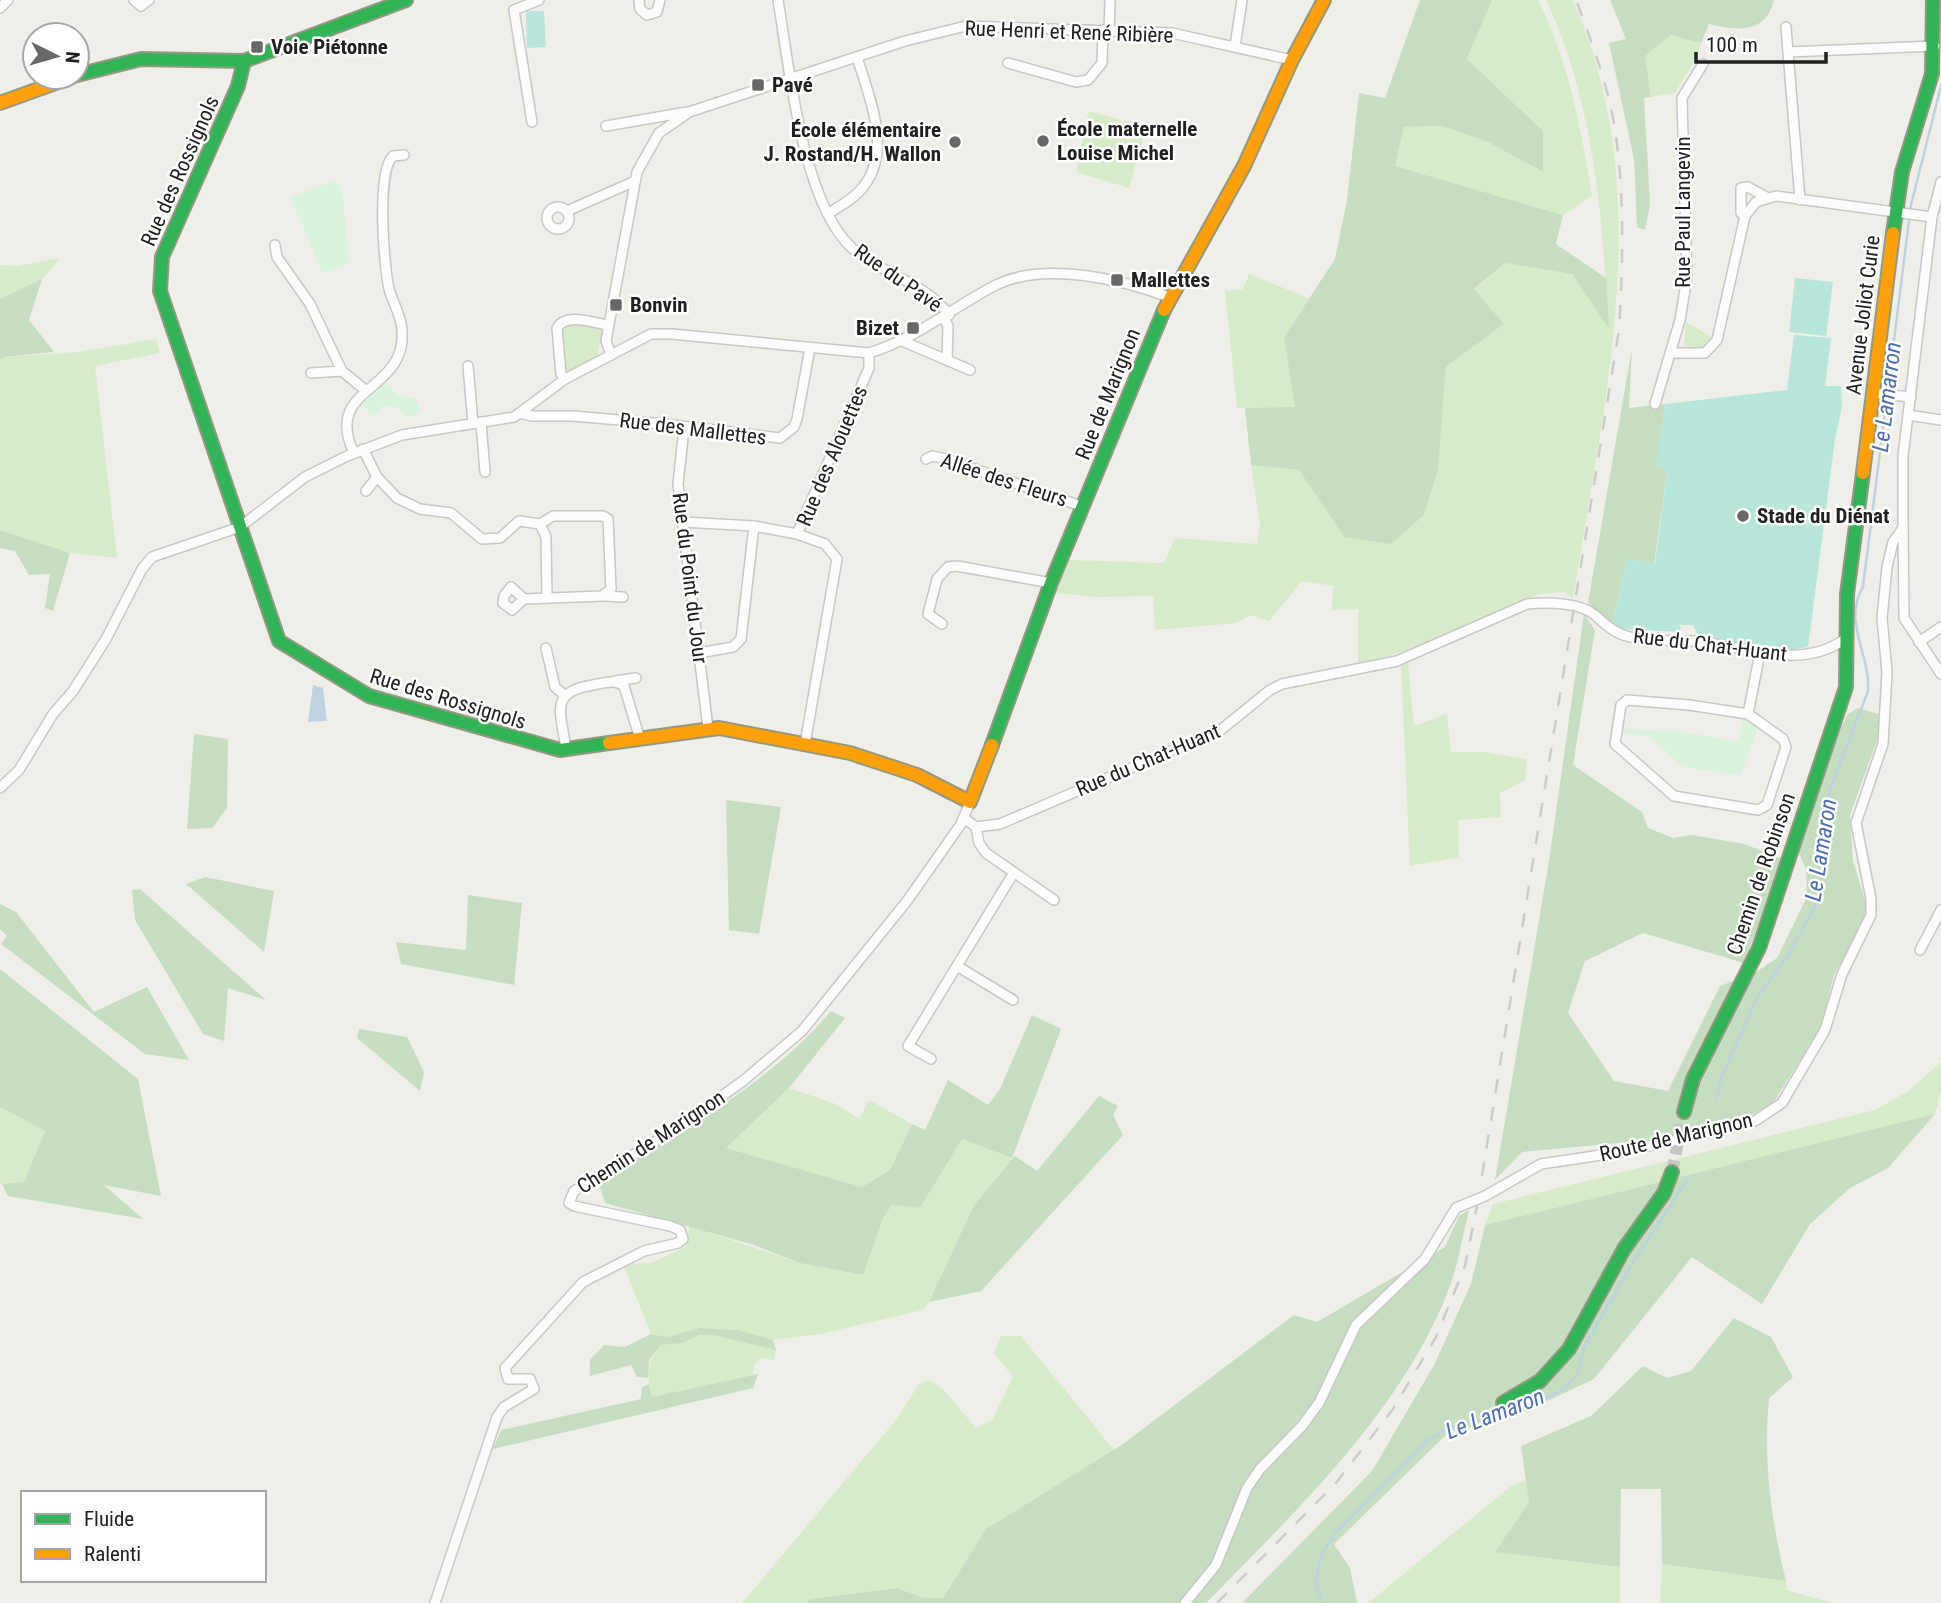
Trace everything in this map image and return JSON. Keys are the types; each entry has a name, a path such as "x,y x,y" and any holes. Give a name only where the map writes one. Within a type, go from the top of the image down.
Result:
{"street":[{"path":"0,9 8,0"},
{"path":"134,0 141,6 149,0"},
{"path":"91,72 141,59 244,61 406,0"},
{"path":"531,122 514,10 539,0"},
{"path":"639,0 640,9 647,15 657,12 660,0"},
{"name":"Rue du Pavé","path":"778,0 808,163 829,214 850,246 873,264 938,301 946,316"},
{"path":"1008,64 1076,82 1088,80 1102,63 1110,0"},
{"path":"1235,46 1242,0"},
{"name":"Rue de Marignon","path":"964,818 1015,688 1081,506 1169,297 1244,166 1292,60 1324,0"},
{"name":"Avenue Joliot Curie","path":"1845,639 1847,594 1901,213 1902,172 1928,92 1935,46 1933,0"},
{"name":"Rue Henri et René Ribière","path":"606,126 690,112 926,34 966,26 1172,33 1292,60"},
{"path":"1786,27 1800,200"},
{"path":"1788,52 1935,46"},
{"path":"829,214 863,187 876,155 875,116 857,57"},
{"name":"Rue des Rossignols","path":"244,61 238,86 169,241 159,273 160,291 279,641 369,696 530,744 566,750 708,728 850,753 917,775 970,802"},
{"name":"Rue Paul Langevin","path":"1655,404 1671,353 1687,278 1682,98 1703,64"},
{"path":"0,103 33,91"},
{"name":"Rue Henri et René Ribière","path":"611,355 606,341 608,325 641,161 659,133 690,112"},
{"path":"645,119 659,133"},
{"path":"354,453 346,432 346,419 350,409 365,390 396,365 403,340 401,321 389,288 383,232 386,169 393,156 404,155"},
{"path":"567,211 635,181"},
{"path":"1941,182 1932,217 1903,456 1904,618 1941,674"},
{"path":"1745,216 1741,214 1741,188 1748,187 1766,197 1932,217"},
{"path":"1671,353 1705,354 1717,340 1745,216 1756,202 1766,197"},
{"path":"275,244 277,257 315,313 342,371 365,390"},
{"path":"519,413 565,379 622,349 660,333 869,352 901,340 997,285 1040,273 1070,274 1169,297"},
{"path":"946,316 947,360"},
{"path":"565,379 561,374 557,328 560,323 569,319 608,325"},
{"path":"901,340 970,370"},
{"name":"Rue des Mallettes","path":"0,788 25,761 53,714 73,691 106,639 148,562 158,554 240,527 305,477 363,449 402,435 506,419 519,413 524,416 572,416 771,439 787,435 797,419 810,348"},
{"name":"Rue des Alouettes","path":"805,744 837,559 825,544 797,534 869,368 869,352"},
{"path":"468,366 485,471"},
{"path":"311,373 342,371"},
{"path":"1877,394 1911,397"},
{"path":"1908,415 1941,420"},
{"name":"Rue du Point du Jour","path":"684,428 678,484 708,728"},
{"path":"363,449 377,477 397,498 420,509 451,513 487,541 500,538 519,521 540,524 553,516 603,516 608,519 611,589 602,596"},
{"name":"Allée des Fleurs","path":"926,459 932,456 946,459 1081,506"},
{"path":"366,491 377,477"},
{"path":"683,522 754,526 797,534"},
{"path":"540,524 546,537 547,598"},
{"path":"699,653 733,647 741,639 754,526"},
{"name":"Route de Marignon","path":"1185,1603 1216,1565 1247,1488 1260,1469 1302,1426 1319,1404 1356,1325 1425,1259 1456,1208 1485,1196 1541,1164 1620,1152 1723,1130 1755,1121 1771,1113 1782,1102 1825,1030 1842,974 1871,915 1871,899 1856,823 1883,744 1887,684 1882,618 1887,567 1894,542 1903,528"},
{"path":"943,624 929,614 937,579 948,567 1051,583"},
{"path":"524,599 623,597"},
{"name":"Rue du Chat-Huant","path":"976,827 1000,824 1222,729 1282,684 1397,661 1527,604 1544,602 1587,610 1612,631 1628,637 1721,644 1760,653 1798,655 1845,639"},
{"path":"1919,642 1941,627"},
{"name":"Chemin de Robinson","path":"1684,1112 1693,1079 1759,948 1846,687 1845,639"},
{"path":"546,648 555,687 564,695"},
{"path":"1748,714 1760,653"},
{"path":"566,750 560,703 564,695 575,687 636,678"},
{"path":"614,682 624,686 628,694 640,739"},
{"path":"1628,700 1689,705 1748,714 1783,739 1786,747 1767,805 1758,810 1674,796 1615,744 1621,705 1628,700"},
{"path":"964,818 976,827 979,843 986,853 1054,900"},
{"name":"Chemin de Marignon","path":"435,1603 497,1417 504,1407 534,1389 530,1379 508,1380 505,1367 583,1282 644,1251 678,1243 684,1239 680,1230 670,1226 574,1206 569,1203 569,1198 574,1191 677,1128 732,1089 803,1031 898,912 964,818"},
{"path":"931,1059 908,1046 1013,874"},
{"path":"1920,950 1941,910"},
{"path":"957,966 1013,1000"},
{"path":"1503,1403 1546,1377 1558,1361 1624,1249 1666,1191 1672,1172"}],"green space":[{"path":"1420,0 1492,0 1467,59 1543,131 1543,172 1490,143 1443,126 1404,127 1395,166 1563,215 1556,244 1606,278 1609,329 1572,274 1505,263 1474,289 1504,324 1446,367 1438,470 1424,515 1391,544 1344,537 1299,470 1251,465 1245,408 1295,407 1284,337 1335,259 1347,200 1359,93 1385,98"},
{"path":"1492,0 1538,0 1566,71 1592,196 1563,215 1395,166 1404,127 1443,126 1490,143 1543,172 1481,73 1467,59"},
{"path":"1546,0 1573,0 1599,73 1613,147 1619,222 1609,373 1573,599 1565,592 1539,594 1416,648 1358,664 1358,609 1331,610 1334,586 1302,581 1269,621 1250,615 1237,623 1155,630 1153,596 1097,597 1056,593 1069,560 1164,563 1175,538 1257,544 1260,525 1251,465 1299,470 1344,537 1424,515 1438,470 1446,367 1504,324 1474,290 1505,263 1572,274 1608,328 1603,244 1593,161 1575,79"},
{"path":"1610,0 1774,0 1770,11 1757,24 1730,28 1709,24 1701,43 1671,35 1645,56 1651,97 1644,98 1650,204 1645,230 1637,227 1634,159 1609,43 1626,39"},
{"path":"526,11 544,11 546,47 527,48"},
{"path":"1671,35 1701,43 1697,57 1675,93 1651,97 1645,56"},
{"path":"1089,111 1146,127 1129,188 1076,172"},
{"path":"337,180 343,195 349,263 323,273 290,197"},
{"path":"59,260 42,279 0,299 0,265 17,266"},
{"path":"1249,274 1309,298 1284,337 1296,408 1237,408 1225,291 1243,289"},
{"path":"1795,278 1833,282 1826,336 1789,332"},
{"path":"42,279 29,320 54,352 4,357 0,360 0,299"},
{"path":"1686,322 1713,338 1704,349 1687,350 1684,345"},
{"path":"569,323 599,328 602,331 597,358 571,371 565,369 562,329"},
{"name":"Stade du Diénat","path":"1794,335 1831,338 1825,386 1841,386 1842,407 1835,439 1808,647 1781,649 1753,646 1698,635 1693,625 1680,625 1681,632 1625,629 1612,624 1627,559 1655,563 1667,474 1664,468 1656,465 1665,404 1787,390"},
{"path":"156,339 160,353 95,366 117,558 70,553 0,530 0,360 4,357 79,352"},
{"path":"1632,348 1629,408 1665,404 1657,464 1664,467 1667,474 1654,563 1627,559 1612,624 1588,603"},
{"path":"387,383 398,396 415,398 420,410 414,417 406,417 398,408 385,405 371,416 362,404"},
{"path":"0,530 70,553 53,611 45,608 50,574 29,575 15,551 0,548"},
{"path":"1584,614 1595,630 1573,765 1642,812 1648,828 1673,838 1692,835 1744,844 1783,859 1744,963 1643,933 1585,961 1568,1013 1614,1081 1668,1091 1720,986 1756,972 1777,958 1807,897 1806,869 1798,851 1825,760 1848,714 1858,708 1882,715 1879,735 1850,815 1853,861 1866,904 1863,923 1834,975 1821,1027 1772,1105 1739,1121 1641,1141 1522,1152 1495,1180 1549,861"},
{"path":"1408,663 1414,726 1447,714 1451,752 1486,752 1527,760 1525,780 1500,793 1501,817 1458,820 1459,857 1410,866 1401,664"},
{"path":"1743,719 1758,726 1741,775 1683,767 1649,736 1624,733 1624,729 1682,732 1738,741"},
{"path":"194,734 228,739 227,808 212,828 187,829"},
{"path":"726,800 781,807 759,934 729,930"},
{"path":"205,877 274,891 264,952 186,884"},
{"path":"140,889 266,1000 228,988 224,1041 203,1034 135,920 132,890"},
{"path":"468,895 522,903 514,985 401,964 396,942 466,950"},
{"path":"0,904 16,912 94,1012 147,987 189,1060 145,1054 1,944 7,936 0,929"},
{"path":"0,969 138,1079 161,1196 104,1185 143,1219 8,1196 2,1184 24,1182 45,1131 0,1107"},
{"path":"831,1011 845,1018 789,1088 726,1148 862,1187 890,1170 912,1124 925,1130 948,1080 988,1105 1000,1089 1032,1015 1061,1029 1012,1158 962,1139 920,1208 892,1205 883,1218 863,1275 800,1263 754,1245 605,1203 599,1184 752,1084 780,1062"},
{"path":"359,1029 407,1037 424,1072 420,1091 357,1038"},
{"path":"1941,1062 1941,1091 1935,1114 1485,1225 1493,1204 1875,1110 1907,1092"},
{"path":"789,1088 836,1104 859,1119 869,1100 912,1124 890,1170 862,1187 725,1148"},
{"path":"1099,1096 1118,1106 1113,1115 1123,1135 981,1291 929,1302 974,1205 1015,1156 1037,1171"},
{"path":"0,1107 45,1131 24,1182 0,1184"},
{"path":"1935,1114 1888,1168 1850,1188 1810,1224 1762,1304 1692,1257 1594,1379 1509,1419 1449,1432 1334,1544 1350,1568 1357,1603 1242,1603 1372,1471 1434,1365 1471,1284 1485,1225"},
{"path":"962,1139 1012,1158 974,1205 923,1310 820,1334 773,1340 739,1330 699,1328 667,1337 651,1334 623,1264 651,1263 685,1247 690,1226 800,1263 862,1275 883,1218 892,1205 920,1208"},
{"path":"1469,1210 1451,1283 1432,1328 1407,1372 1346,1455 1206,1603 804,1603 810,1599 897,1588 924,1598 943,1598 986,1529 1123,1444 1294,1315 1317,1322 1445,1247 1459,1216"},
{"path":"1734,1318 1771,1337 1793,1377 1769,1398 1767,1421 1770,1490 1786,1581 1662,1564 1661,1489 1621,1489 1620,1567 1495,1552 1529,1502 1521,1446 1591,1416 1643,1366 1667,1378 1691,1371"},
{"path":"699,1328 739,1330 773,1340 776,1350 713,1335 699,1335 683,1343 661,1345 649,1360 648,1378 637,1377 631,1365 590,1376 590,1360 604,1345 625,1347 651,1334 667,1337"},
{"path":"699,1335 713,1335 776,1350 774,1360 761,1358 754,1365 753,1375 652,1397 649,1364 661,1345 683,1343"},
{"path":"1001,1336 1021,1336 1114,1450 986,1529 943,1598 924,1598 897,1588 810,1599 804,1603 742,1603 896,1420 919,1384 929,1380 943,1389 976,1428 992,1420 1013,1377 994,1353"},
{"path":"758,1374 753,1388 493,1449 501,1430 641,1399 642,1387 649,1384 652,1397"},
{"path":"1526,1480 1529,1502 1496,1552 1620,1567 1620,1603 1368,1603 1510,1487"},
{"path":"1662,1564 1786,1581 1787,1590 1832,1603 1660,1603"}],"water":[{"path":"313,685 323,688 327,721 308,722"}],"waterway":[{"name":"Le Lamarron","path":"1716,1100 1721,1078 1757,998 1788,955 1818,901 1823,808 1868,691 1866,665 1855,613 1863,587 1911,205 1941,86"},
{"name":"Le Lamaron","path":"1323,1603 1316,1585 1318,1569 1323,1552 1335,1533 1429,1439 1453,1427 1508,1414 1538,1402 1563,1389 1578,1374 1584,1347 1632,1264 1689,1177"}],"tunnel":[{"path":"1672,1172 1684,1112"}],"railway":[{"path":"1482,1176 1619,330 1622,226 1618,149 1607,91 1576,0"},
{"path":"1217,1603 1336,1483 1393,1409 1436,1337 1465,1266 1477,1206"}],"traffic: fast":[{"path":"91,72 141,59 244,61 406,0"},
{"path":"1893,233 1902,172 1932,74 1933,0"},
{"path":"244,61 238,86 162,257 160,291 279,641 369,696 560,750 609,743"},
{"path":"992,745 1051,583 1164,310"},
{"path":"1684,1112 1693,1079 1759,948 1846,687 1847,594 1863,473"},
{"path":"1503,1403 1540,1381 1569,1349 1624,1249 1664,1193 1672,1172"}],"traffic: slow":[{"path":"1164,310 1244,166 1292,60 1324,0"},
{"path":"0,103 33,91"},
{"path":"1863,473 1893,233"},
{"path":"609,743 719,728 850,753 917,775 970,802 992,745"}],"place":[{"name":"Voie Piétonne","path":"257,47"},
{"name":"Pavé","path":"758,85"},
{"name":"École maternelle Louise Michel","path":"1043,141"},
{"name":"École élémentaire J. Rostand/H. Wallon","path":"955,142"},
{"name":"Mallettes","path":"1117,280"},
{"name":"Bonvin","path":"616,305"},
{"name":"Bizet","path":"913,328"},
{"name":"Stade du Diénat","path":"1743,516"}]}
